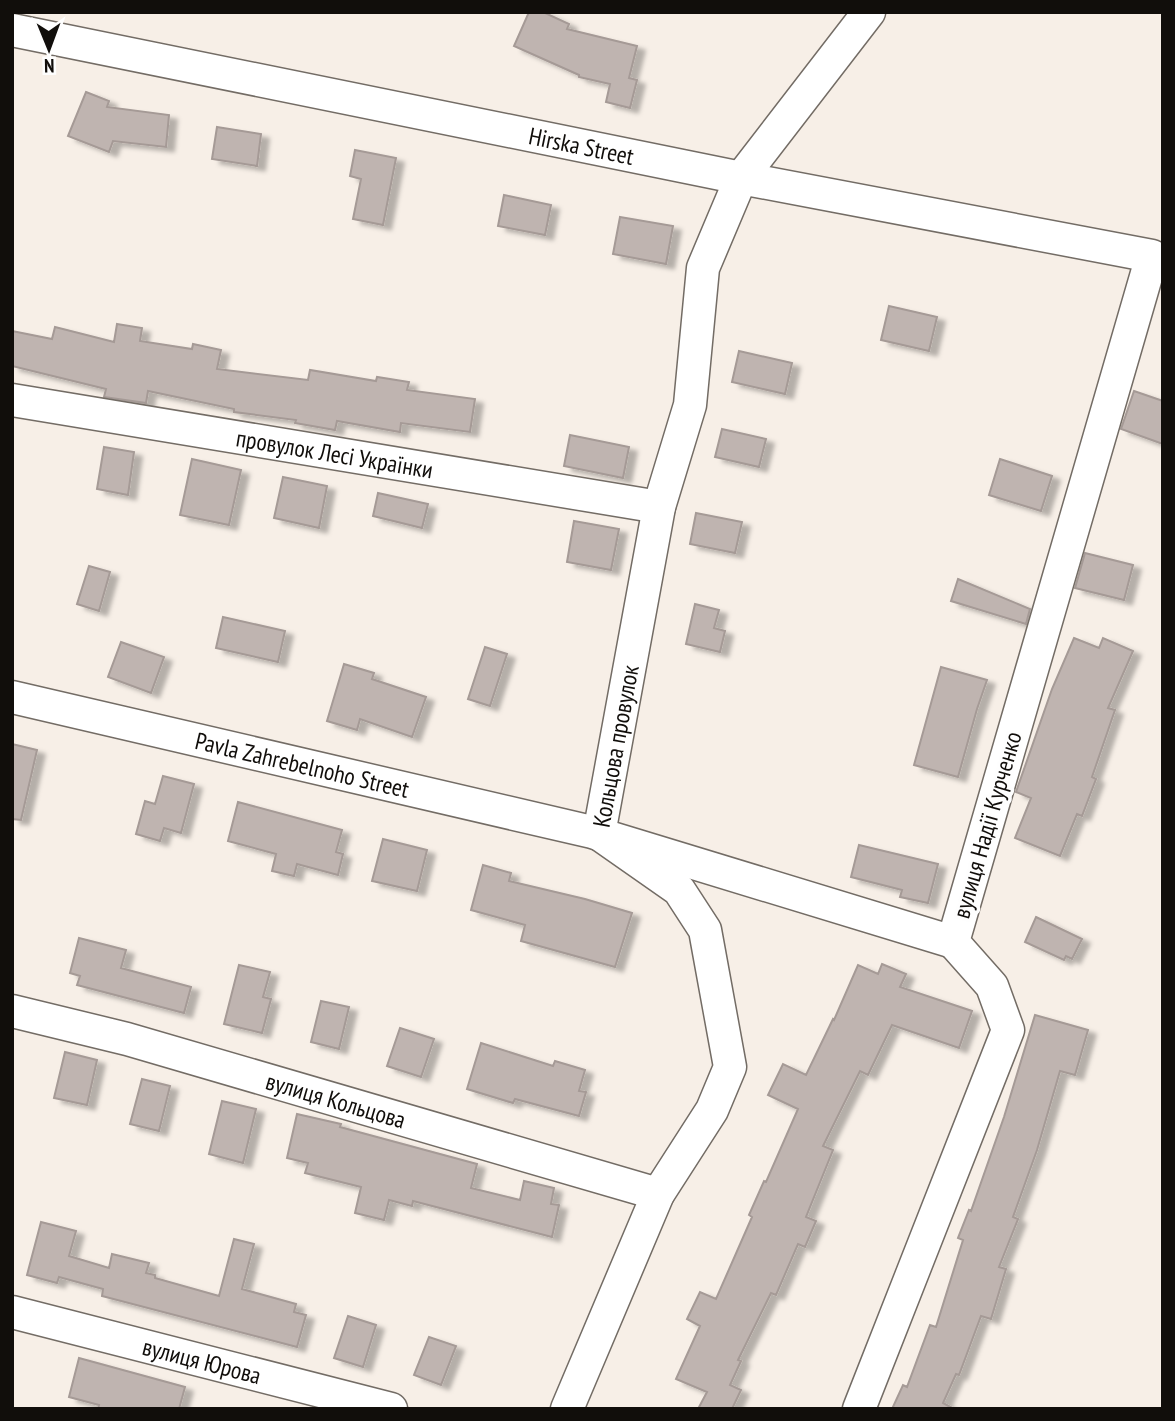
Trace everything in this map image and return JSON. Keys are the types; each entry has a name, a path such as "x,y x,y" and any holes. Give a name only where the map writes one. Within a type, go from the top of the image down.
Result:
{"street":[{"name":"Кольцова провулок","path":"567,1409 658,1194 712,1110 730,1067 705,930 679,890 596,833 659,507 690,405 703,268 741,178 869,12"},
{"name":"Hirska Street","path":"12,30 741,178 1153,256"},
{"name":"вулиця Надії Курченко","path":"859,1409 1007,1030 992,986 953,942 1153,256"},
{"name":"провулок Лесі Українки","path":"12,400 659,507"},
{"name":"Pavla Zahrebelnoho Street","path":"12,697 596,833 953,942"},
{"name":"вулиця Кольцова","path":"12,1011 127,1039 658,1194"},
{"name":"вулиця Юрова","path":"12,1312 391,1409"}],"building":[{"path":"529,12 543,12 569,24 567,29 637,46 629,78 637,80 630,108 606,102 610,84 579,77 514,46"},
{"path":"86,92 109,101 107,107 169,115 166,147 113,141 109,152 68,136"},
{"path":"217,127 261,134 257,166 212,159"},
{"path":"355,150 396,158 383,225 353,219 361,179 350,176"},
{"path":"504,195 551,205 545,235 498,226"},
{"path":"620,217 673,226 666,264 613,254"},
{"path":"889,306 937,317 929,351 881,340"},
{"path":"117,324 142,328 140,341 192,349 193,344 221,350 217,369 308,380 310,370 376,381 377,377 409,382 407,390 475,399 470,432 401,423 400,432 337,421 335,430 295,423 296,420 234,412 234,409 148,391 146,403 104,397 106,389 12,366 12,331 52,339 55,327 114,342"},
{"path":"739,351 792,363 785,394 732,382"},
{"path":"1134,391 1163,401 1163,444 1121,429"},
{"path":"722,429 766,439 759,467 715,457"},
{"path":"570,435 629,447 623,478 564,466"},
{"path":"104,447 134,452 128,495 97,489"},
{"path":"192,459 241,470 229,525 180,515"},
{"path":"1000,459 1052,476 1041,511 989,495"},
{"path":"283,477 327,486 319,528 274,518"},
{"path":"378,493 428,504 422,528 373,516"},
{"path":"696,513 742,522 735,553 690,544"},
{"path":"574,521 619,529 611,570 567,562"},
{"path":"1085,553 1133,565 1124,600 1075,588"},
{"path":"89,566 110,572 99,611 77,604"},
{"path":"958,579 1030,609 1026,624 951,601"},
{"path":"695,604 719,610 714,628 725,631 720,652 686,644"},
{"path":"223,617 285,631 278,662 216,648"},
{"path":"1074,638 1099,648 1103,638 1133,651 1108,708 1115,710 1092,777 1096,779 1082,816 1077,814 1060,856 1015,838 1031,798 1016,792 1052,689"},
{"path":"121,642 164,657 151,693 108,677"},
{"path":"485,647 507,654 490,706 468,699"},
{"path":"344,664 374,673 372,679 426,697 412,737 360,719 357,730 327,721"},
{"path":"941,667 987,680 958,777 914,765"},
{"path":"12,744 37,750 21,820 12,819"},
{"path":"163,776 194,784 181,833 164,828 160,841 136,834 145,801 155,804"},
{"path":"238,802 342,830 336,852 343,854 338,875 297,864 294,876 272,871 276,854 228,841"},
{"path":"383,839 427,850 417,891 372,881"},
{"path":"859,845 938,864 928,903 900,897 902,890 851,877"},
{"path":"483,865 511,873 509,881 632,913 615,967 521,941 525,925 471,910"},
{"path":"1036,917 1082,939 1072,959 1066,956 1064,960 1025,942"},
{"path":"79,938 126,950 121,968 191,987 184,1013 77,985 80,976 70,973"},
{"path":"882,964 906,974 900,987 972,1011 959,1048 892,1025 868,1075 860,1071 823,1146 833,1150 806,1217 816,1221 805,1247 798,1244 776,1295 771,1293 738,1360 741,1361 730,1385 741,1390 732,1409 698,1409 707,1392 676,1379 700,1326 687,1319 700,1292 716,1299 752,1217 749,1215 798,1109 768,1095 783,1064 806,1075 858,965 878,974"},
{"path":"239,965 270,972 263,997 271,999 262,1033 224,1024"},
{"path":"321,1001 349,1007 339,1049 311,1042"},
{"path":"1035,1015 1088,1030 1075,1075 1060,1071 1037,1150 1013,1217 1018,1219 999,1267 1006,1269 991,1319 981,1316 959,1375 956,1374 943,1403 954,1409 892,1409 903,1385 907,1387 930,1325 936,1327 963,1240 958,1238 969,1210 971,1211 1004,1117"},
{"path":"400,1028 434,1039 421,1077 387,1066"},
{"path":"481,1043 553,1066 555,1061 585,1070 579,1091 586,1092 579,1116 515,1099 513,1103 467,1089"},
{"path":"65,1052 97,1060 87,1105 54,1098"},
{"path":"142,1079 170,1086 159,1131 130,1124"},
{"path":"222,1101 256,1109 243,1163 209,1154"},
{"path":"297,1114 341,1124 340,1127 477,1164 471,1188 520,1200 524,1181 554,1188 551,1204 559,1205 552,1237 413,1201 412,1206 389,1200 384,1220 355,1213 361,1187 305,1173 308,1163 287,1158"},
{"path":"41,1222 76,1231 69,1256 109,1268 112,1254 149,1263 146,1273 155,1275 155,1278 219,1296 234,1239 254,1244 242,1289 296,1304 294,1312 306,1315 297,1347 102,1296 103,1289 59,1277 57,1283 27,1275"},
{"path":"348,1316 376,1325 363,1367 334,1358"},
{"path":"429,1337 456,1346 441,1385 414,1375"},
{"path":"79,1358 185,1387 179,1409 98,1409 99,1405 69,1397"}]}
